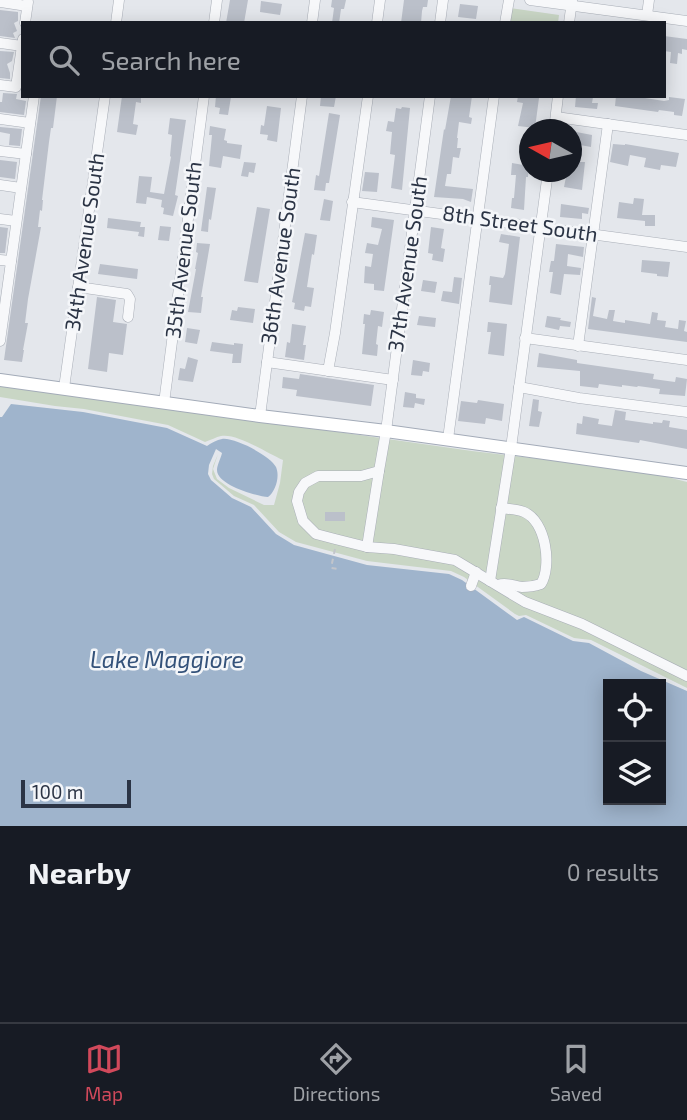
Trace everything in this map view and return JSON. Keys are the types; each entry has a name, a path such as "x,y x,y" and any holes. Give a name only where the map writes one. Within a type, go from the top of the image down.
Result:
{"main road":[{"path":"0,380 687,473"}],"street":[{"path":"116,21 119,0"},
{"path":"214,21 217,0"},
{"path":"312,21 315,0"},
{"path":"377,21 380,0"},
{"path":"440,21 443,0"},
{"path":"505,21 509,0"},
{"path":"530,0 571,3 687,21"},
{"path":"647,15 649,0"},
{"path":"0,2 28,3 25,21"},
{"path":"569,21 571,3"},
{"path":"0,43 21,42"},
{"path":"0,85 16,87 21,50"},
{"path":"0,341 5,261 16,221 34,98"},
{"name":"34th Avenue South","path":"64,388 105,98"},
{"name":"35th Avenue South","path":"164,403 204,98"},
{"name":"36th Avenue South","path":"260,416 302,98"},
{"path":"328,370 368,98"},
{"name":"37th Avenue South","path":"368,547 430,98"},
{"path":"448,439 494,98"},
{"path":"558,98 555,117 687,135"},
{"path":"0,119 30,123"},
{"path":"578,346 608,124"},
{"path":"0,151 26,154"},
{"path":"494,583 501,508 547,182"},
{"path":"0,185 21,188"},
{"name":"8th Street South","path":"352,202 687,247"},
{"path":"0,219 16,221"},
{"path":"78,287 127,294 130,299 128,317"},
{"path":"525,338 687,360"},
{"path":"267,362 393,380"},
{"path":"519,387 687,412"},
{"path":"379,471 361,476 318,476 305,483 297,501 303,521 316,534 368,547 455,560 525,602 582,624 687,676"},
{"path":"494,583 532,587 541,584 548,559 541,533 530,516 524,512 501,508"},
{"path":"471,586 476,572"}],"path":[{"path":"335,549 331,568 338,569"}],"green space":[{"path":"510,8 559,15 558,21 508,21"},
{"path":"0,384 472,451 644,471 687,482 687,688 591,640 574,638 526,615 519,616 464,577 451,571 367,561 296,542 279,532 254,505 234,496 214,479 212,474 213,466 218,454 213,469 217,479 264,505 274,505 283,460 243,440 221,436 205,442 168,425 0,397"}],"water":[{"name":"Lake Maggiore","path":"11,404 83,412 167,428 207,446 222,439 243,444 260,453 276,467 277,479 271,494 268,497 255,494 238,489 223,480 217,470 222,453 216,449 209,465 208,474 211,480 232,498 251,507 276,534 294,545 367,565 449,574 462,580 517,620 524,617 573,641 589,643 659,679 603,679 603,805 666,805 666,682 687,691 687,826 0,826 0,417"}],"building":[{"path":"230,0 248,0 244,21 226,21"},
{"path":"332,0 346,0 339,21 332,21 334,8 331,7"},
{"path":"404,0 428,0 427,7 423,7 421,21 401,21"},
{"path":"261,1 282,4 280,15 260,12"},
{"path":"460,4 478,6 476,19 458,17"},
{"path":"0,10 18,12 18,21 14,23 17,31 13,33 15,38 0,36"},
{"path":"666,36 687,39 687,50 682,49 682,54 678,53 677,64 670,63 671,52 666,51"},
{"path":"0,51 14,52 12,61 7,64 10,79 0,78"},
{"path":"3,93 17,94 16,99 26,101 24,115 0,112"},
{"path":"669,97 685,99 682,116 674,115 674,112 615,106 616,98 664,101 669,100"},
{"path":"41,98 57,98 42,211 40,210 38,227 41,227 28,299 25,323 28,323 22,362 4,360"},
{"path":"122,98 141,98 141,103 136,102 133,124 138,125 136,135 117,132"},
{"path":"216,98 231,98 228,115 219,114 220,108 215,107"},
{"path":"321,98 336,98 334,107 320,106"},
{"path":"451,98 472,98 469,117 472,118 471,124 459,122 459,158 453,157 451,174 447,174 445,186 473,189 471,202 434,197"},
{"path":"518,98 539,98 536,119 520,119 523,103 517,102"},
{"path":"576,98 593,98 592,103 598,103 597,109 575,107"},
{"path":"267,106 281,108 277,142 267,140 268,135 260,134"},
{"path":"396,108 410,108 402,190 391,188 395,155 390,154 392,132 386,131 388,121 394,122"},
{"path":"329,113 340,115 329,183 326,183 325,191 314,190 316,175 319,176"},
{"path":"170,118 186,120 175,195 178,196 173,216 163,214 162,200 147,197 146,204 136,203 139,176 152,177 150,192 164,194 171,157 172,135 168,134"},
{"path":"210,126 226,129 224,140 227,143 242,145 240,159 223,156 221,168 209,166 212,135 209,135"},
{"path":"0,127 22,129 20,146 9,145 10,134 0,132"},
{"path":"582,133 592,135 591,147 582,145"},
{"path":"613,144 679,153 676,167 661,165 660,170 644,167 646,158 630,155 628,166 610,162"},
{"path":"0,160 17,162 15,179 0,177"},
{"path":"244,162 256,163 254,173 249,172 248,177 241,176"},
{"path":"582,162 585,162 582,190 564,187 565,182 582,182"},
{"path":"512,163 519,164 519,182 526,182 524,210 511,208 516,175 511,175"},
{"path":"365,172 379,173 377,192 362,191"},
{"path":"207,187 216,188 208,232 201,231"},
{"path":"634,198 644,199 642,215 655,215 655,226 645,226 645,221 617,218 619,202 633,204"},
{"path":"324,199 333,201 330,221 320,220"},
{"path":"561,204 589,208 588,214 582,213 582,219 560,217"},
{"path":"257,207 270,209 258,283 244,281"},
{"path":"372,217 394,220 384,291 374,290 374,284 364,283 365,266 371,267 373,254 365,253 367,243 378,245 382,229 371,227"},
{"path":"108,218 141,222 140,227 145,227 144,237 138,236 139,232 107,228"},
{"path":"160,226 171,227 169,241 158,240"},
{"path":"0,227 8,228 5,253 0,253"},
{"path":"431,227 444,229 441,248 445,249 443,262 432,260 433,254 428,253"},
{"path":"305,233 317,235 307,287 314,288 311,307 305,306 304,311 294,309 295,303 292,302"},
{"path":"501,234 520,237 512,305 489,302 490,276 503,278 505,274 509,244 499,242"},
{"path":"197,243 210,244 201,313 188,312 196,269"},
{"path":"556,244 584,247 583,257 568,254 567,266 581,268 580,275 564,274 561,295 550,293 553,272 549,272 551,261 554,261"},
{"path":"642,260 670,262 668,277 641,272"},
{"path":"100,264 138,269 137,279 98,274"},
{"path":"454,277 462,278 459,304 441,301 443,291 452,292"},
{"path":"423,280 437,282 435,293 421,291"},
{"path":"97,297 116,300 113,322 127,324 123,355 109,353 107,372 88,369"},
{"path":"592,297 596,298 593,316 607,319 609,310 615,310 613,321 650,324 652,312 658,313 657,320 666,321 665,327 678,329 679,320 686,321 684,331 687,332 687,342 588,329"},
{"path":"238,307 255,309 253,323 230,320 232,310 237,311"},
{"path":"371,310 384,312 382,327 378,326 377,356 362,354 364,314 370,315"},
{"path":"419,316 436,318 435,327 417,325"},
{"path":"547,316 571,322 570,327 560,326 559,330 545,327"},
{"path":"488,322 507,324 504,356 488,354 491,332 487,332"},
{"path":"292,324 306,326 304,360 285,357"},
{"path":"187,328 200,330 197,344 185,342"},
{"path":"212,342 243,344 241,363 232,363 233,354 210,351"},
{"path":"539,353 577,360 577,363 654,374 653,379 675,382 676,377 687,379 685,396 659,394 660,389 638,386 580,386 580,371 537,367"},
{"path":"188,357 198,360 193,382 178,380 180,368 185,369"},
{"path":"413,360 430,363 429,372 423,371 422,376 411,375"},
{"path":"300,374 374,385 371,406 296,396 297,390 282,388 283,377 299,379"},
{"path":"405,392 425,399 424,405 415,403 414,408 403,407"},
{"path":"533,399 539,400 538,411 542,412 539,427 529,426"},
{"path":"478,400 504,404 502,421 486,418 485,424 458,421 461,401 477,403"},
{"path":"615,410 626,412 625,420 653,424 662,423 663,420 670,421 669,427 687,430 687,449 640,440 639,443 576,434 577,423 582,424 583,416 599,419 598,424 612,426"},
{"path":"325,512 345,512 345,521 325,521"}]}
